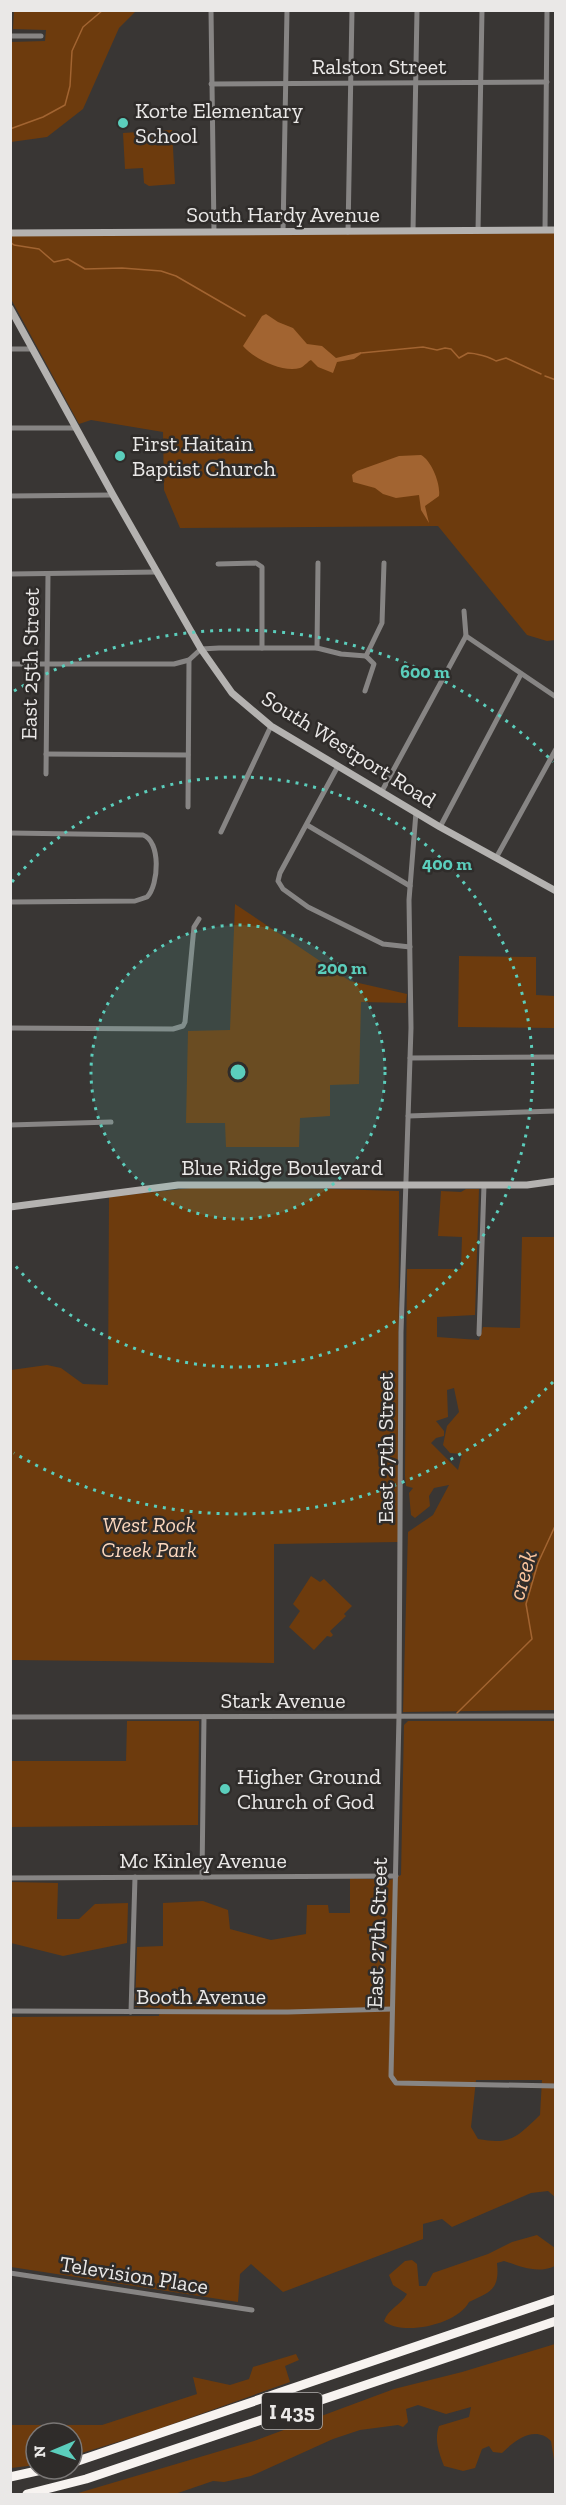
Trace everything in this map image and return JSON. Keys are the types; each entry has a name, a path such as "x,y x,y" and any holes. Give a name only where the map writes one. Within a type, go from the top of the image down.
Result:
{"highway":[{"name":"I 435","path":"84,2459 555,2299"},
{"name":"I 435","path":"27,2494 108,2472 555,2321"}],"street":[{"path":"211,10 214,232"},
{"path":"283,232 287,10"},
{"path":"348,232 352,10"},
{"path":"413,231 417,10"},
{"path":"478,231 482,10"},
{"path":"544,230 548,10"},
{"path":"10,36 41,36"},
{"name":"Ralston Street","path":"211,84 546,82"},
{"name":"South Hardy Avenue","path":"10,233 555,230"},
{"name":"South Westport Road","path":"10,308 201,649 232,693 271,726 441,827 555,891"},
{"path":"10,349 33,349"},
{"path":"10,428 76,428"},
{"path":"10,496 113,495"},
{"path":"218,564 256,563 262,567 262,648"},
{"path":"317,648 318,563"},
{"path":"366,656 382,622 384,563"},
{"path":"10,574 158,572"},
{"name":"East 25th Street","path":"46,774 48,573"},
{"path":"382,791 466,636 464,611"},
{"path":"466,636 555,697"},
{"path":"10,664 174,664 189,660 201,649 317,648 371,658 374,664 365,691"},
{"path":"188,807 189,660"},
{"path":"441,827 522,674"},
{"path":"221,832 271,726"},
{"path":"496,858 555,749"},
{"path":"46,754 188,755"},
{"path":"338,766 280,873 278,881 283,890 308,907 383,944 410,947"},
{"name":"East 27th Street","path":"416,812 410,886 410,1058 401,1332 399,1716 391,2076 396,2083 555,2086"},
{"path":"307,825 410,886"},
{"path":"10,833 143,835 151,839 154,845 155,883 152,892 141,900 10,902"},
{"path":"10,1028 173,1029 181,1026 185,1023 194,927 199,919"},
{"path":"410,1058 555,1057"},
{"path":"408,1116 555,1111"},
{"path":"10,1125 111,1122"},
{"name":"Blue Ridge Boulevard","path":"10,1207 178,1185 527,1185 555,1181"},
{"path":"479,1334 484,1185"},
{"name":"Stark Avenue","path":"10,1717 555,1716"},
{"path":"202,1877 204,1717"},
{"name":"Mc Kinley Avenue","path":"10,1878 396,1876"},
{"path":"131,2012 135,1877"},
{"name":"Booth Avenue","path":"10,2011 392,2009"},
{"name":"Television Place","path":"10,2272 252,2310"}],"green space":[{"path":"14,11 136,11 119,28 83,109 47,137 11,142 11,42 45,41 46,30 13,29"},
{"path":"172,130 175,184 149,186 144,183 143,168 125,169 123,133"},
{"path":"555,233 555,640 547,641 527,635 438,526 180,528 164,490 163,432 91,420 79,424 11,299 10,235"},
{"path":"235,904 350,981 407,994 406,1003 361,1002 359,1084 330,1085 330,1116 300,1118 299,1147 226,1147 225,1123 186,1123 188,1031 230,1030"},
{"path":"459,956 536,957 536,995 555,996 555,1028 458,1027"},
{"name":"West Rock Creek Park","path":"192,1185 399,1191 398,1542 274,1544 274,1663 11,1660 11,1370 47,1365 61,1368 83,1384 108,1385 109,1197 191,1188"},
{"path":"466,1189 479,1189 475,1315 437,1317 437,1337 479,1340 483,1327 520,1328 522,1237 555,1237 555,1710 403,1712 408,1532 433,1515 449,1485 434,1488 429,1496 430,1506 415,1518 411,1515 409,1493 413,1488 406,1486 405,1476 407,1269 461,1269 462,1237 438,1236 441,1191 461,1192","holes":["454,1388 459,1412 447,1426 443,1445 450,1453 462,1454 458,1470 431,1443 436,1438 444,1436 444,1431 436,1421 448,1417 447,1390"]},
{"path":"311,1576 320,1582 324,1579 352,1606 344,1614 346,1616 330,1631 333,1635 327,1636 314,1650 289,1627 300,1611 293,1604"},
{"path":"127,1721 199,1721 198,1825 11,1827 11,1761 126,1761"},
{"path":"408,1721 555,1721 555,2197 548,2191 531,2193 452,2227 442,2219 423,2224 423,2239 283,2292 251,2264 240,2274 238,2302 11,2267 10,2017 159,2016 160,2008 135,2007 137,1947 163,1946 163,1903 203,1901 228,1910 230,1929 271,1940 306,1934 307,1905 328,1905 329,1913 350,1913 350,1878 390,1880 401,1875 404,1725","holes":["476,2080 542,2080 540,2115 532,2123 513,2138 498,2141 478,2139 471,2127"]},
{"path":"11,1882 58,1883 57,1919 79,1919 95,1904 128,1903 127,1943 63,1956 11,1943"},
{"path":"537,2235 555,2248 555,2266 536,2270 504,2261 497,2263 497,2280 492,2289 469,2302 454,2316 430,2326 416,2328 393,2326 384,2321 407,2294 393,2285 389,2275 405,2261 412,2260 417,2264 419,2286 426,2286 433,2273 488,2254 512,2242"},
{"path":"555,2344 555,2466 551,2441 545,2436 532,2434 519,2439 502,2453 493,2452 489,2446 482,2449 475,2468 463,2471 444,2466 437,2441 439,2426 469,2417 471,2407 446,2414 418,2405 406,2409 408,2422 403,2427 398,2425 360,2430 333,2439 251,2476 224,2482 213,2481 175,2494 75,2494 254,2441 394,2389 462,2372"},
{"path":"296,2354 299,2360 285,2366 290,2382 150,2432 84,2452 84,2425 102,2425 197,2394 193,2377 230,2385 249,2379 253,2367"},
{"path":"11,2425 24,2425 24,2466 11,2468"}],"shaded area":[{"path":"266,314 293,328 307,344 322,346 336,358 361,352 361,354 354,359 337,362 333,373 318,367 311,360 302,367 293,369 269,364 254,356 243,346 262,316"},
{"path":"421,455 432,467 439,491 439,496 425,506 429,523 421,510 419,495 396,498 383,494 375,488 353,482 352,475 357,471 399,456"}],"waterway":[{"path":"10,129 43,117 65,105 70,86 72,51 83,27 103,10"},
{"path":"10,242 14,245 39,249 54,262 68,259 85,269 122,268 161,271 176,276 245,316"},
{"path":"361,353 423,347 437,350 445,348 451,349 459,358 468,353 496,361 506,358 541,374"},
{"path":"545,376 556,380"},
{"name":"creek","path":"457,1713 532,1639 526,1604 538,1563 556,1524"}],"place":[{"name":"Korte Elementary School","path":"123,123"},
{"name":"First Haitain Baptist Church","path":"120,456"},
{"name":"Higher Ground Church of God","path":"225,1789"}]}
